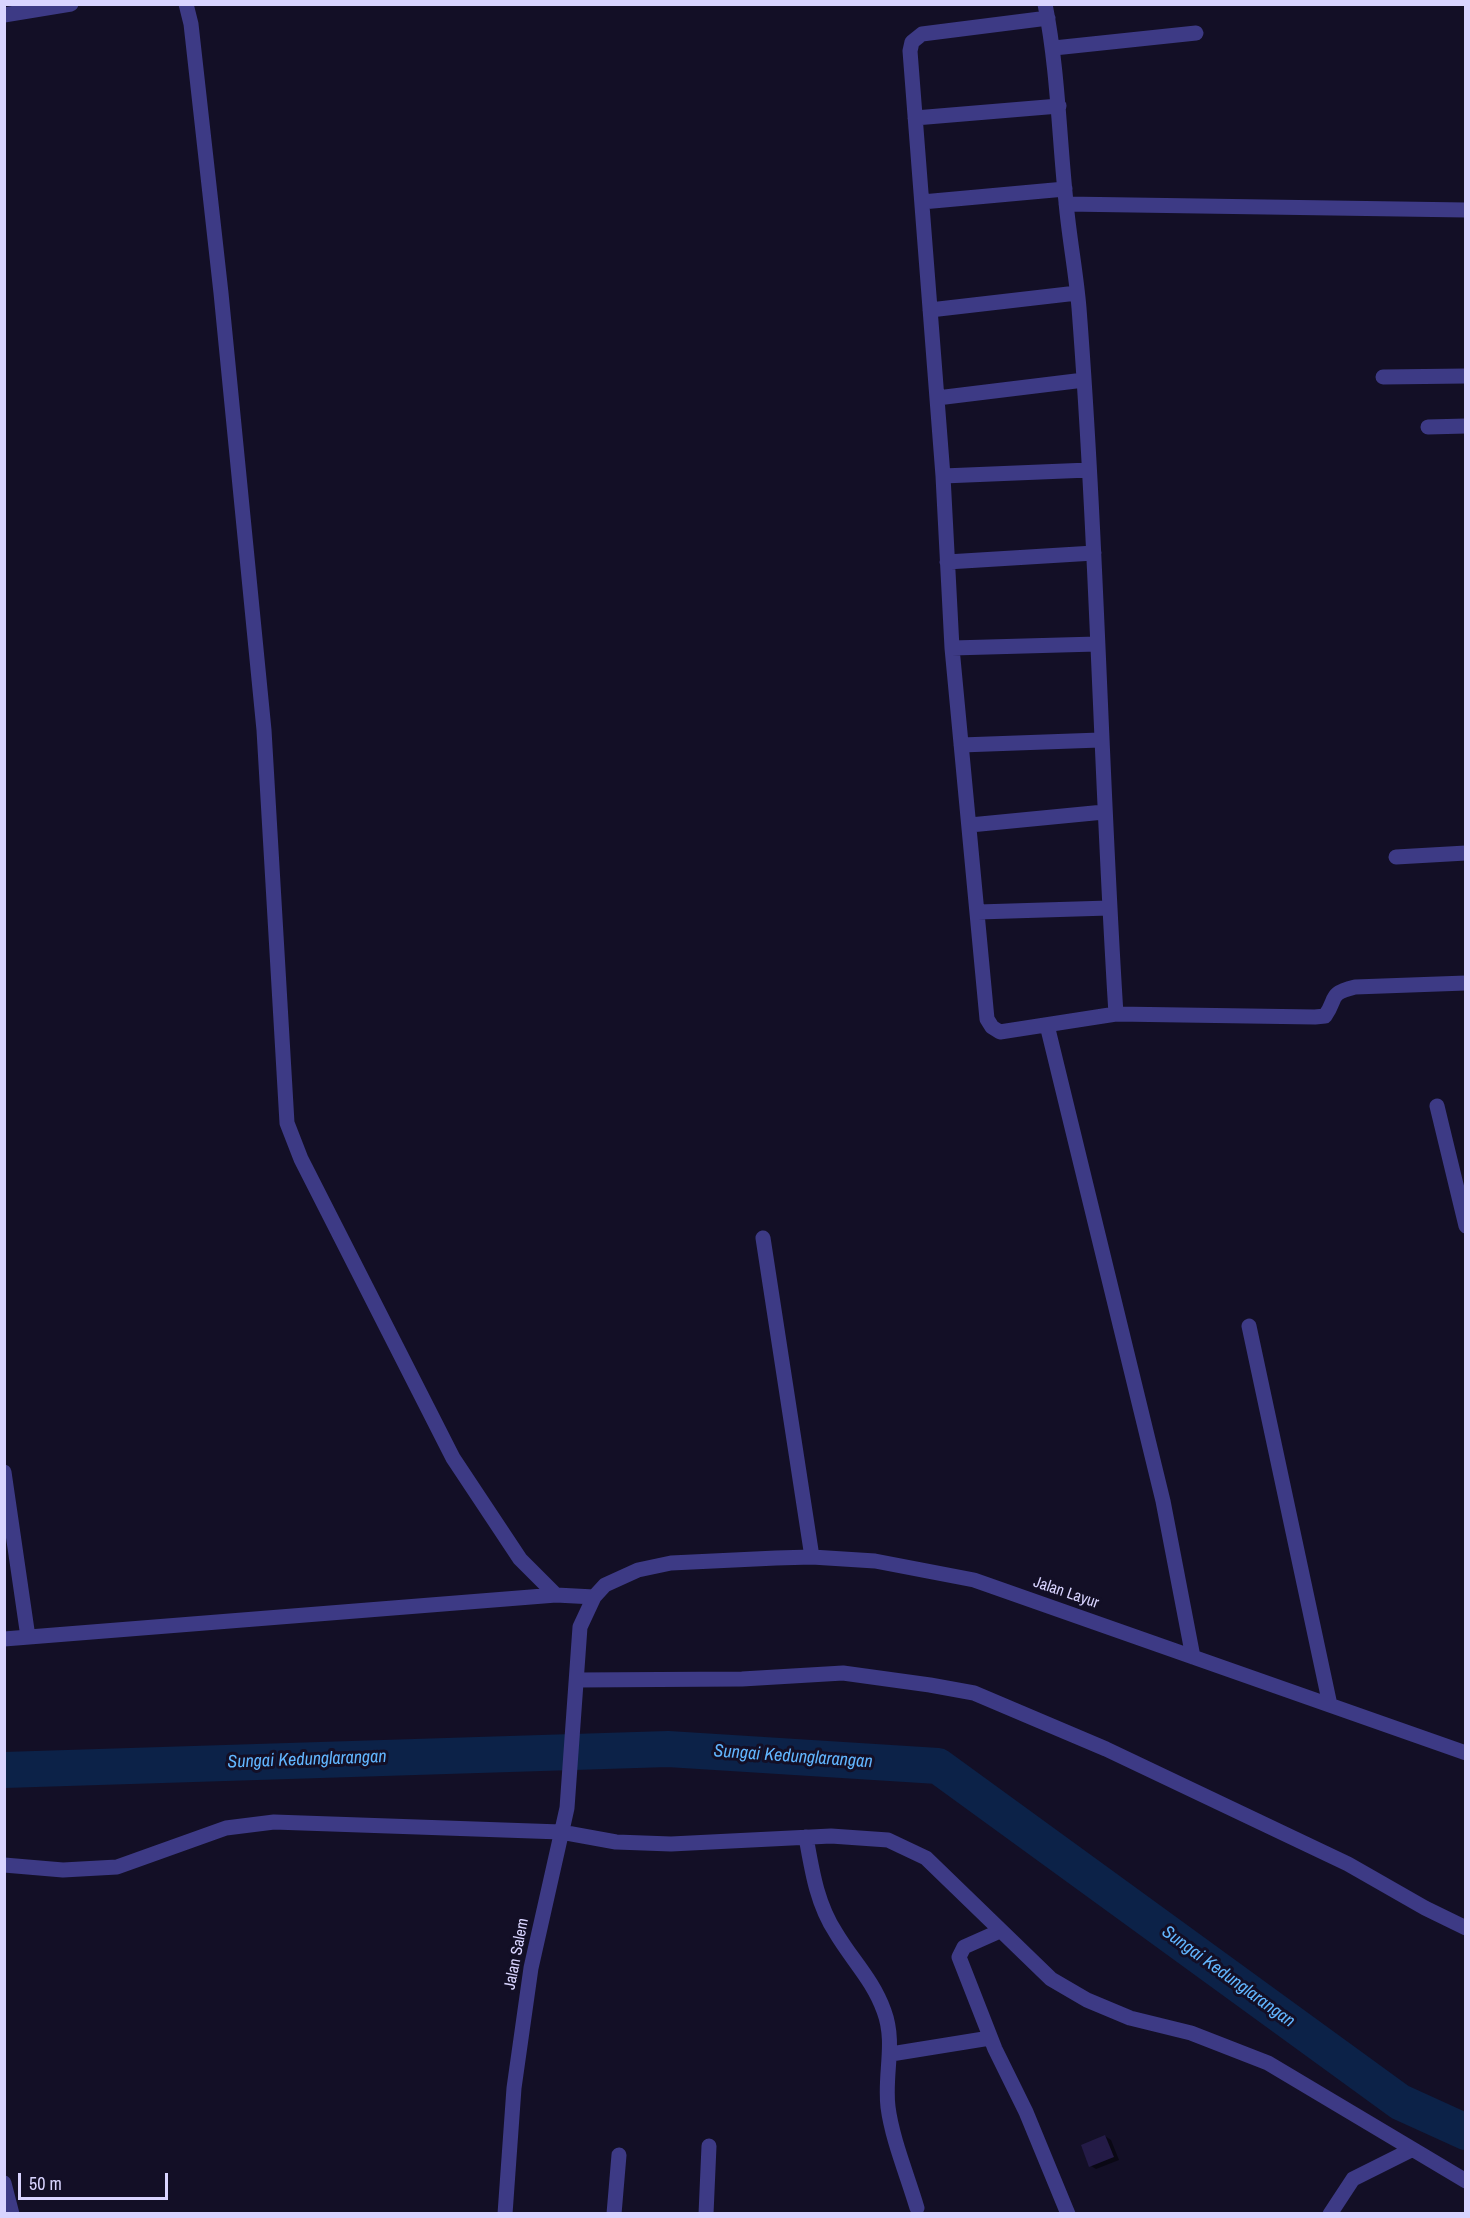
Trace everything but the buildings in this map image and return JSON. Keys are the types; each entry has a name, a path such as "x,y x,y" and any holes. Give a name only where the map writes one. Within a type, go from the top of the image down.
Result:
{"street":[{"path":"4,15 71,4"},
{"path":"187,5 221,293 264,730 287,1123 301,1159 453,1458 520,1559 556,1595"},
{"path":"1116,1014 1104,812 1094,553 1084,380 1054,48 1047,11 928,32 916,36 910,51 943,476 952,648 987,1019 992,1027 1000,1032 1116,1014 1315,1017 1325,1016 1332,998 1341,990 1355,987 1466,983"},
{"path":"1054,48 1196,33"},
{"path":"915,118 1059,106"},
{"path":"922,206 1066,196 1466,210"},
{"path":"930,310 1077,293"},
{"path":"1383,377 1466,376"},
{"path":"937,398 1084,380"},
{"path":"1428,427 1466,426"},
{"path":"943,476 1089,470"},
{"path":"947,562 1094,553"},
{"path":"952,648 1096,644"},
{"path":"961,745 1101,740"},
{"path":"970,825 1104,812"},
{"path":"1396,857 1466,852"},
{"path":"978,912 1109,908"},
{"path":"1047,1025 1163,1501 1193,1657"},
{"path":"1437,1106 1466,1226"},
{"path":"763,1239 812,1557"},
{"path":"1249,1326 1330,1705"},
{"path":"4,1472 28,1637"},
{"name":"Jalan Layur","path":"594,1597 605,1585 638,1570 671,1563 812,1557 875,1561 974,1580 1466,1753"},
{"path":"4,1640 556,1595 594,1597"},
{"name":"Jalan Salem","path":"505,2214 514,2088 531,1968 567,1808 580,1627 594,1597"},
{"path":"577,1680 742,1679 843,1673 930,1684 974,1694 1106,1749 1328,1855 1466,1928"},
{"path":"4,1865 63,1870 117,1867 226,1828 274,1822 561,1832 616,1842 671,1844 806,1837 888,1840 926,1858 971,1899 1000,1931 1051,1979 1087,2000 1130,2018 1191,2033 1268,2063 1466,2181"},
{"path":"806,1837 814,1883 836,1933 873,1984 885,2012 891,2054 888,2109 917,2208"},
{"path":"1000,1931 964,1947 959,1957 990,2038 1026,2112 1068,2214"},
{"path":"891,2054 990,2038"},
{"path":"706,2214 710,2146"},
{"path":"1330,2214 1353,2179 1412,2150"},
{"path":"614,2214 619,2155"},
{"path":"4,2183 12,2214"}],"waterway":[{"name":"Sungai Kedunglarangan","path":"4,1770 668,1749 938,1766 1400,2102 1466,2132"}]}
